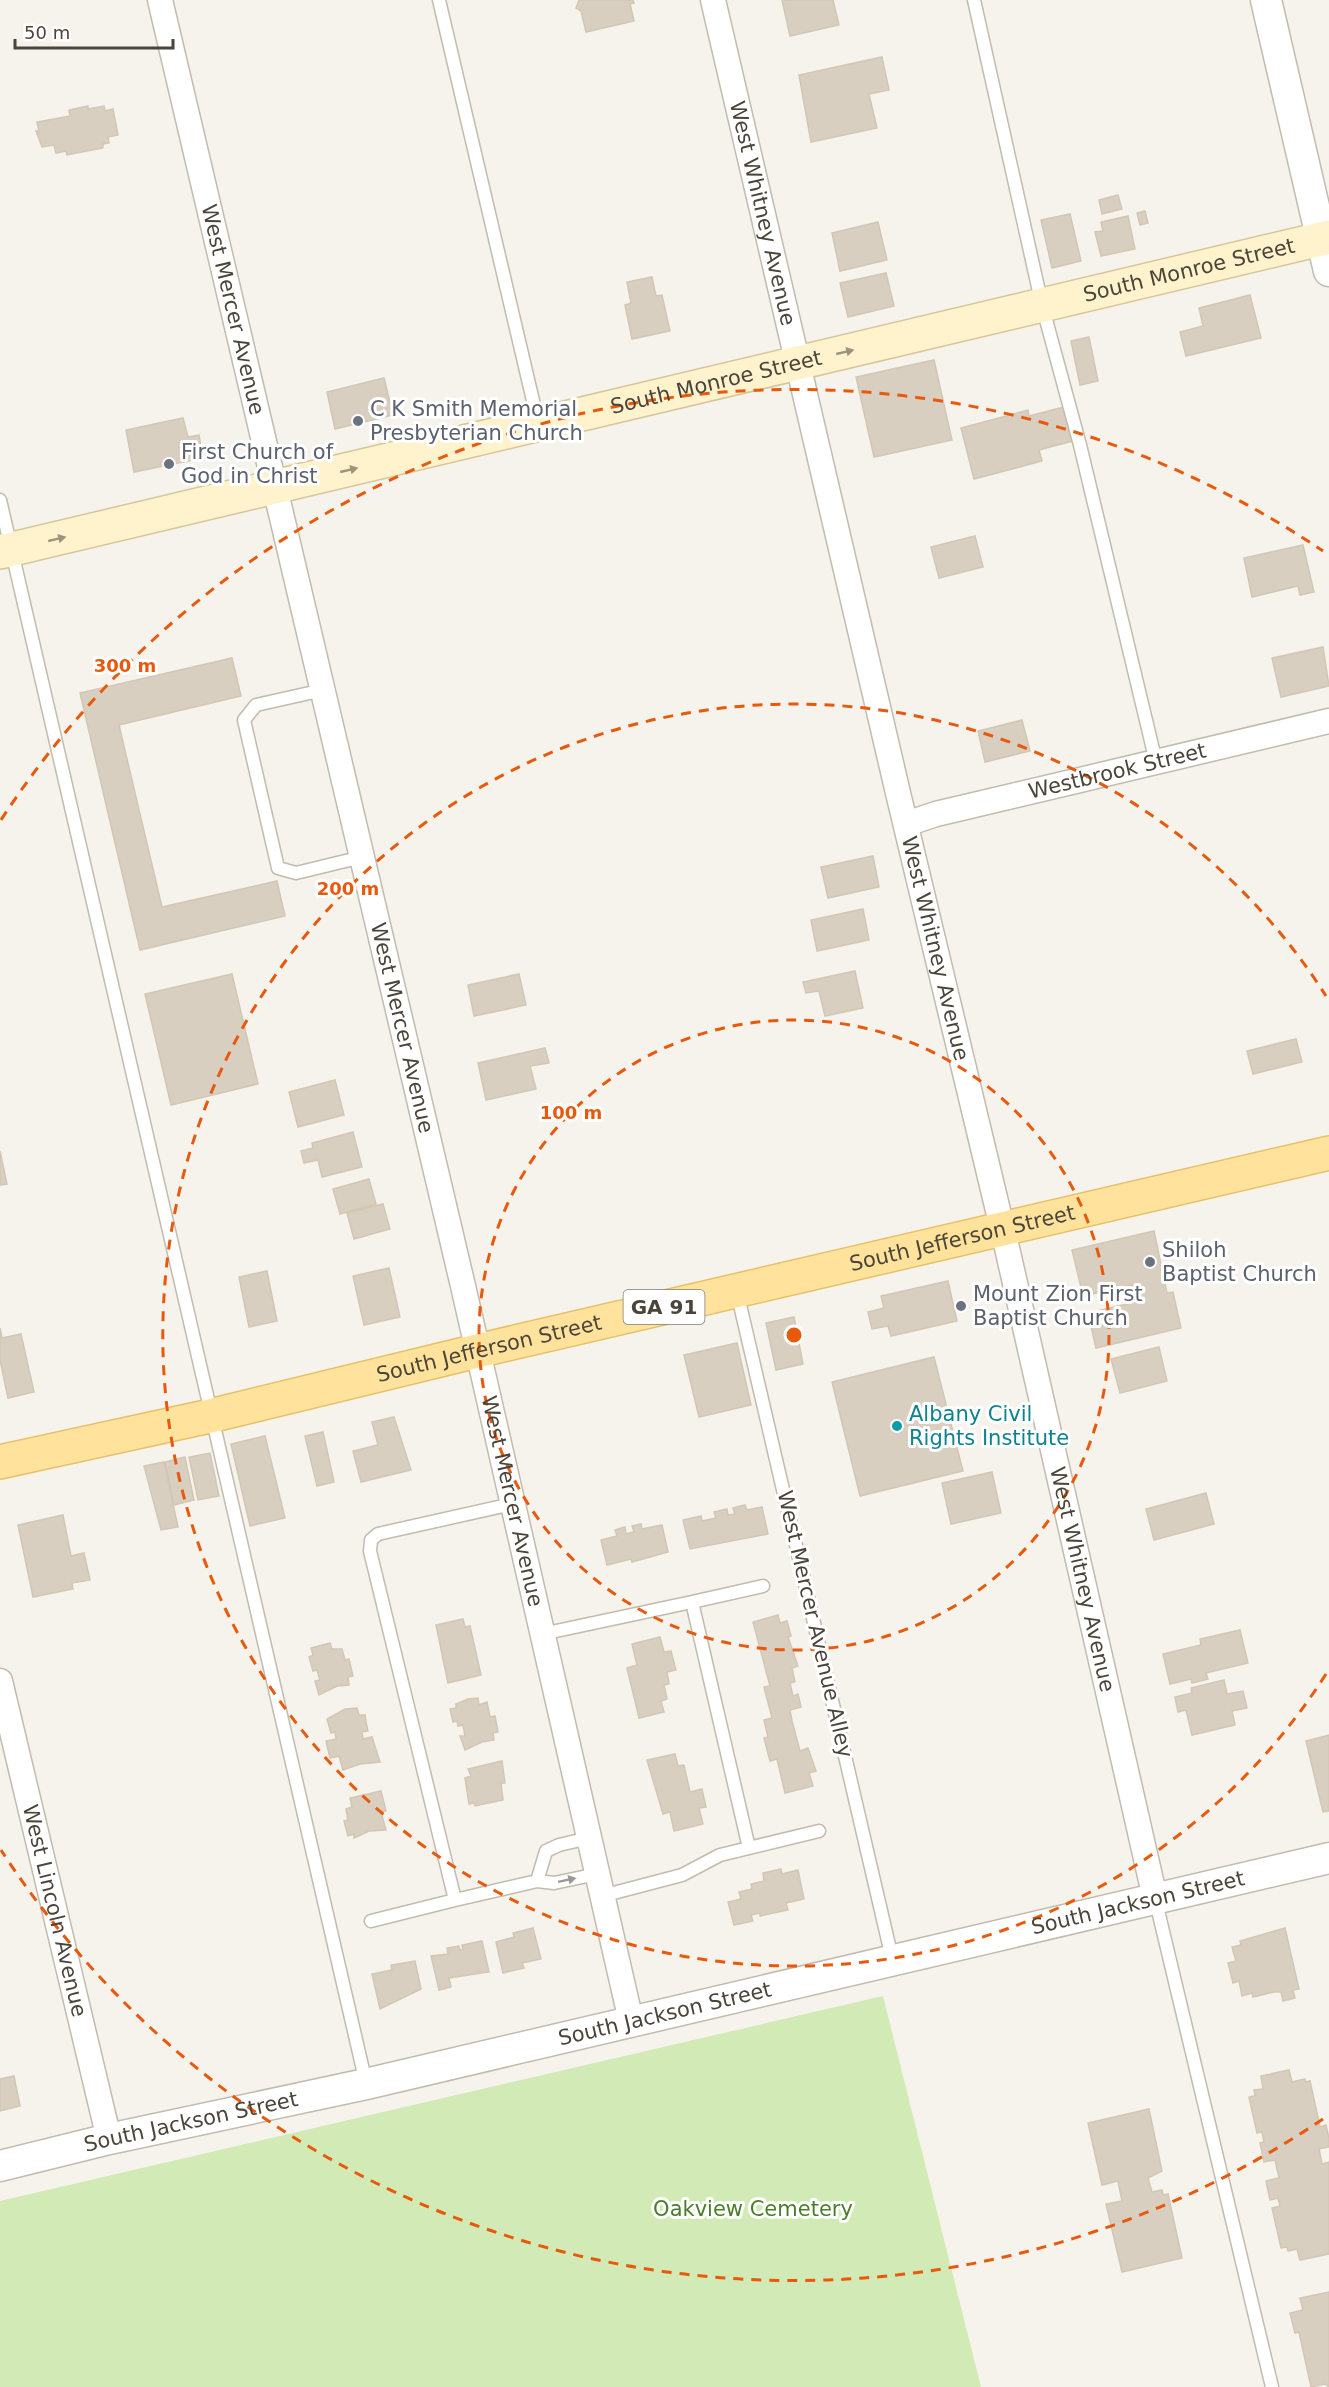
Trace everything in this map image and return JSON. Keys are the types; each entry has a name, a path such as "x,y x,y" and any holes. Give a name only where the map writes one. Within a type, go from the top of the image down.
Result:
{"main road":[{"name":"South Monroe Street","path":"5,551 1325,238"},
{"name":"South Jefferson Street","path":"0,1462 210,1416 477,1351 1329,1153"}],"street":[{"name":"West Mercer Avenue","path":"160,0 477,1351 631,2021"},
{"name":"West Whitney Avenue","path":"713,0 1155,1898"},
{"path":"1266,0 1325,238 1329,271"},
{"name":"Westbrook Street","path":"906,824 936,814 1329,721"},
{"name":"West Lincoln Avenue","path":"0,1681 109,2139"},
{"name":"South Jackson Street","path":"0,2166 109,2139 366,2084 892,1958 1329,1858"}],"lane":[{"path":"439,0 538,425"},
{"path":"974,0 1042,305 1080,445 1156,762"},
{"path":"0,500 5,551 366,2084"},
{"path":"322,690 256,705 243,720 278,868 296,873 362,858"},
{"name":"West Mercer Avenue Alley","path":"736,1291 892,1958"},
{"path":"455,1900 370,1551 371,1540 378,1534 512,1504"},
{"path":"542,1634 764,1586"},
{"path":"692,1602 748,1848"},
{"path":"371,1921 537,1881 600,1885 682,1875 720,1855 819,1831"},
{"path":"537,1881 546,1851 559,1845 589,1839"},
{"path":"1155,1898 1272,2387"}],"green space":[{"name":"Oakview Cemetery","path":"883,1996 981,2387 0,2387 0,2201"}],"building":[{"path":"579,0 633,0 634,3 630,4 634,21 586,32 581,11 576,8"},
{"path":"782,0 833,0 839,25 790,36"},
{"path":"882,57 889,90 869,94 877,128 811,142 799,75"},
{"path":"88,106 88,109 104,106 105,111 113,109 118,135 108,137 109,143 103,144 103,148 67,155 66,151 56,153 54,145 42,147 36,131 39,131 37,122 70,116 69,110"},
{"path":"1118,195 1122,209 1102,214 1099,200"},
{"path":"1145,211 1148,223 1140,225 1137,213"},
{"path":"1070,214 1081,261 1052,268 1041,220"},
{"path":"1128,216 1135,249 1101,256 1095,232 1103,231 1101,222"},
{"path":"878,222 887,260 840,271 832,233"},
{"path":"886,273 894,306 848,317 840,283"},
{"path":"652,277 656,296 662,295 670,331 632,339 625,305 631,303 627,282"},
{"path":"1250,295 1261,338 1186,356 1180,332 1203,326 1199,308"},
{"path":"1089,337 1098,381 1080,385 1071,341"},
{"path":"934,360 952,440 874,457 856,377"},
{"path":"384,378 393,415 335,429 327,392"},
{"path":"1064,407 1073,441 1039,450 1042,461 974,479 961,428 1028,410 1029,416"},
{"path":"183,418 188,437 199,435 203,458 134,472 126,430"},
{"path":"975,536 983,567 939,578 931,547"},
{"path":"1303,545 1314,592 1300,595 1298,586 1252,597 1244,558"},
{"path":"1323,647 1329,686 1281,697 1272,658"},
{"path":"232,658 241,696 119,725 162,907 277,881 285,916 140,950 80,693"},
{"path":"1022,720 1030,751 985,762 978,731"},
{"path":"873,856 879,887 828,898 821,867"},
{"path":"863,909 869,940 817,951 811,920"},
{"path":"855,971 863,1008 825,1016 819,991 806,993 803,982"},
{"path":"232,974 258,1084 171,1105 145,994"},
{"path":"519,974 526,1005 474,1016 468,985"},
{"path":"1296,1039 1302,1062 1253,1074 1247,1051"},
{"path":"545,1048 549,1063 530,1066 536,1089 486,1100 478,1063"},
{"path":"335,1080 344,1115 298,1127 289,1092"},
{"path":"353,1132 362,1167 322,1177 318,1160 304,1163 301,1151 313,1148 312,1143"},
{"path":"0,1151 7,1184 0,1185"},
{"path":"369,1179 376,1204 340,1214 333,1189"},
{"path":"383,1204 390,1229 354,1239 347,1213"},
{"path":"1154,1231 1167,1293 1173,1292 1181,1328 1096,1348 1088,1313 1140,1301 1138,1291 1134,1292 1132,1285 1083,1296 1072,1250"},
{"path":"389,1268 400,1317 364,1325 353,1276"},
{"path":"267,1271 277,1321 249,1327 239,1277"},
{"path":"948,1281 957,1321 891,1336 888,1326 872,1329 868,1312 884,1308 881,1296"},
{"path":"794,1317 803,1364 776,1370 766,1323"},
{"path":"0,1328 2,1338 21,1334 34,1392 8,1398 0,1360"},
{"path":"737,1343 751,1405 699,1417 684,1355"},
{"path":"1159,1347 1167,1381 1120,1393 1111,1359"},
{"name":"Albany Civil Rights Institute","path":"934,1357 963,1471 860,1496 832,1382"},
{"path":"394,1417 411,1470 361,1482 353,1451 378,1445 372,1422"},
{"path":"323,1432 334,1482 317,1486 305,1436"},
{"path":"265,1436 285,1518 250,1526 231,1444"},
{"path":"210,1453 219,1496 198,1500 189,1457"},
{"path":"185,1457 194,1500 174,1505 165,1462"},
{"path":"164,1462 178,1527 161,1530 144,1466"},
{"path":"992,1472 1001,1513 951,1524 942,1483"},
{"path":"1206,1493 1214,1524 1154,1540 1146,1509"},
{"path":"745,1505 747,1510 762,1507 768,1534 690,1549 683,1520 701,1516 702,1521 716,1518 714,1512 727,1509 728,1515 735,1514 733,1508"},
{"path":"63,1515 71,1556 84,1553 90,1580 72,1583 73,1589 33,1597 18,1525"},
{"path":"641,1524 642,1529 662,1525 668,1552 632,1562 631,1559 607,1565 601,1540 617,1536 615,1530 625,1527 626,1534 634,1532 632,1526"},
{"path":"778,1615 780,1623 787,1621 791,1636 788,1637 798,1666 792,1668 795,1682 790,1683 793,1696 798,1694 801,1707 790,1710 792,1721 800,1751 808,1748 816,1771 809,1773 813,1786 785,1793 777,1759 770,1761 764,1738 768,1737 764,1720 772,1718 764,1687 770,1686 753,1622"},
{"path":"463,1619 465,1627 470,1626 481,1675 448,1683 436,1625"},
{"path":"1240,1630 1248,1663 1206,1673 1208,1679 1192,1683 1191,1679 1170,1684 1163,1654 1201,1645 1200,1639"},
{"path":"660,1637 664,1652 671,1651 676,1670 667,1672 669,1684 664,1685 667,1699 661,1701 664,1712 639,1718 627,1668 637,1665 632,1644"},
{"path":"330,1643 332,1649 342,1649 345,1660 349,1659 353,1676 348,1677 349,1685 337,1686 319,1695 315,1681 320,1680 317,1670 313,1671 309,1657 313,1655 311,1648"},
{"path":"1224,1680 1227,1694 1243,1691 1247,1708 1232,1711 1235,1725 1192,1735 1186,1710 1178,1712 1175,1697 1192,1693 1191,1688"},
{"path":"478,1698 479,1705 487,1702 490,1717 495,1716 498,1732 493,1733 494,1740 482,1742 465,1750 460,1736 465,1736 463,1725 458,1726 457,1721 453,1722 450,1709 456,1708 456,1704 468,1699"},
{"path":"357,1708 359,1715 365,1715 368,1731 362,1732 363,1739 372,1737 380,1762 360,1764 343,1770 339,1756 330,1758 326,1741 336,1739 335,1732 331,1733 327,1719 345,1709"},
{"path":"1329,1735 1329,1811 1323,1812 1306,1741"},
{"path":"675,1754 678,1766 684,1765 690,1792 702,1789 706,1807 699,1808 703,1824 674,1831 670,1812 663,1814 647,1760"},
{"path":"502,1761 505,1783 501,1783 503,1800 475,1806 474,1803 469,1804 465,1778 471,1776 468,1769"},
{"path":"381,1791 386,1811 381,1812 386,1830 369,1831 354,1838 354,1834 348,1836 344,1821 348,1820 346,1809 352,1807 350,1798"},
{"path":"781,1869 782,1874 798,1870 804,1899 786,1903 788,1910 760,1916 760,1913 751,1915 753,1921 734,1925 728,1902 741,1899 739,1892 752,1889 751,1884 764,1881 763,1873"},
{"path":"533,1928 541,1959 522,1963 524,1968 503,1973 496,1942 514,1937 513,1933"},
{"path":"1285,1928 1299,1989 1293,1990 1295,1998 1283,2001 1281,1992 1253,1997 1252,1993 1242,1996 1239,1981 1233,1983 1228,1963 1236,1961 1232,1947 1241,1945 1240,1941"},
{"path":"482,1941 489,1972 449,1978 451,1987 439,1990 431,1956 448,1954 447,1948 459,1946 460,1950 463,1950 462,1945"},
{"path":"415,1961 421,1989 380,2009 372,1974 392,1970 391,1965"},
{"path":"1289,2070 1292,2082 1305,2079 1305,2082 1310,2081 1320,2127 1326,2125 1329,2138 1329,2147 1319,2149 1322,2164 1329,2162 1329,2254 1300,2260 1297,2249 1288,2251 1287,2247 1281,2248 1272,2208 1280,2206 1278,2198 1270,2200 1266,2181 1279,2178 1275,2160 1264,2162 1260,2143 1264,2142 1262,2132 1257,2133 1249,2097 1255,2096 1254,2090 1263,2089 1261,2076"},
{"path":"14,2076 20,2106 0,2111 0,2079"},
{"path":"1149,2109 1162,2171 1148,2178 1152,2192 1162,2190 1163,2195 1168,2194 1182,2258 1122,2272 1106,2204 1122,2201 1118,2181 1102,2185 1088,2123"},
{"path":"1329,2292 1329,2387 1325,2384 1311,2387 1299,2332 1295,2333 1290,2313 1303,2310 1300,2298"}],"place":[{"name":"C K Smith Memorial Presbyterian Church","path":"358,421"},
{"name":"First Church of God in Christ","path":"169,464"},
{"name":"Shiloh Baptist Church","path":"1150,1262"},
{"name":"Mount Zion First Baptist Church","path":"961,1306"},
{"name":"Albany Civil Rights Institute","path":"897,1426"}]}
